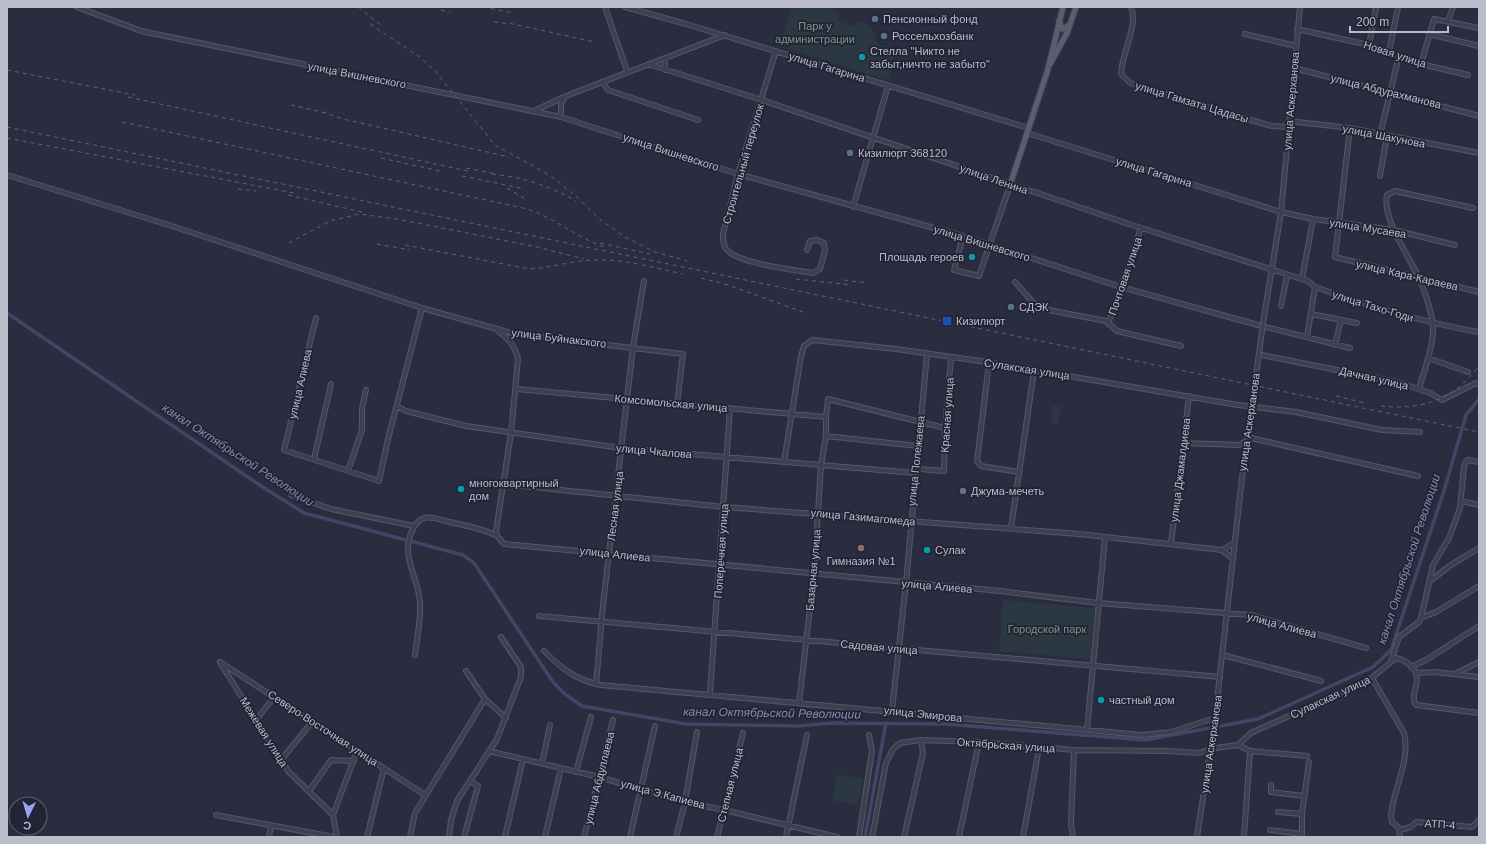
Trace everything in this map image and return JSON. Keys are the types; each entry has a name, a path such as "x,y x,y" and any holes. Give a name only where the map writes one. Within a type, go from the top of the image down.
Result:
{"main road":[{"path":"1010,185 1048,69 1063,7"},
{"path":"1048,69 1070,25 1076,7"},
{"path":"1059,20 1059,25 1062,28 1070,25"}],"street":[{"name":"улица Вишневского","path":"77,7 141,31 561,117 738,174 853,207 963,236 1121,287 1258,325 1350,348"},
{"path":"605,7 627,72"},
{"name":"улица Гагарина","path":"625,7 725,35 1028,130 1281,212"},
{"name":"улица Гамзата Цадасы","path":"1131,7 1133,12 1132,26 1121,62 1121,74 1130,83 1246,119 1272,126 1288,127"},
{"name":"улица Аскерханова","path":"1197,837 1213,737 1243,469 1264,317 1281,212 1300,7"},
{"path":"1369,45 1376,7"},
{"path":"1389,52 1398,7"},
{"path":"1448,20 1453,7"},
{"path":"1421,64 1434,18 1479,28"},
{"name":"Новая улица","path":"1298,29 1369,45 1421,64 1468,75"},
{"path":"1245,34 1296,46"},
{"path":"1429,34 1479,46"},
{"path":"534,111 566,96 725,35"},
{"name":"Строительный переулок","path":"776,51 738,174 723,234 723,243 726,250 761,264 813,273 820,269 825,251 824,243 817,240 810,241 807,250"},
{"path":"1380,135 1399,55"},
{"path":"665,58 665,70"},
{"name":"улица Ленина","path":"648,64 762,100 1010,185 1271,271"},
{"name":"улица Абдурахманова","path":"1294,68 1479,116"},
{"path":"602,82 608,90 698,120"},
{"path":"853,207 888,86"},
{"path":"561,117 560,103 566,96"},
{"name":"улица Шакунова","path":"1289,121 1350,128 1479,153"},
{"path":"1339,223 1350,128"},
{"path":"1380,176 1387,136"},
{"name":"улица Буйнакского","path":"7,175 172,226 422,308 496,329 515,334 683,354 677,404"},
{"path":"963,236 954,270 979,276 1010,185"},
{"path":"1419,389 1428,358 1432,324 1419,278 1394,230 1385,203 1387,195 1391,191 1428,197 1473,208"},
{"name":"улица Мусаева","path":"1281,212 1313,219 1394,230 1455,245"},
{"path":"1302,279 1313,219"},
{"name":"улица Кара-Караева","path":"1339,223 1335,257 1479,292"},
{"name":"Почтовая улица","path":"1108,324 1141,228"},
{"name":"улица Тахо-Годи","path":"1271,271 1308,281 1315,287 1383,311 1432,324 1478,332"},
{"path":"1281,306 1287,275"},
{"name":"Лесная улица","path":"596,684 609,553 633,347 644,281"},
{"path":"1015,282 1038,308 1106,321 1117,331 1181,346"},
{"path":"1307,337 1315,287"},
{"path":"331,384 314,459 379,481 422,308"},
{"path":"1311,314 1357,323"},
{"name":"улица Алиева","path":"314,459 284,450 316,318"},
{"path":"1335,345 1341,320"},
{"path":"415,655 420,602 408,560 408,546 410,534 418,520 424,517 489,531 497,536 518,368 516,349 511,341 496,329"},
{"name":"Сулакская улица","path":"791,415 804,346 812,340 896,349 989,362 1034,371 1246,406 1296,412 1382,430 1420,432"},
{"name":"улица Полежаева","path":"892,710 906,583 910,521 927,354"},
{"name":"Дачная улица","path":"1262,354 1401,383 1419,389 1442,400 1478,384"},
{"name":"Красная улица","path":"944,471 945,428 952,358"},
{"path":"1428,358 1468,372"},
{"path":"989,362 976,461 978,464 1019,472"},
{"path":"1011,528 1034,371"},
{"path":"1478,384 1479,378"},
{"name":"Комсомольская улица","path":"516,389 826,417"},
{"path":"348,471 362,430 362,408 366,390"},
{"name":"улица Джамалдиева","path":"1171,543 1189,396"},
{"path":"918,446 826,436 828,399 945,428"},
{"name":"улица Чкалова","path":"397,406 406,411 466,426 621,448 726,458 915,472 919,469 944,471"},
{"name":"Поперечная улица","path":"710,694 730,408"},
{"path":"784,462 791,415"},
{"name":"Базарная улица","path":"799,703 814,574 821,465 826,436"},
{"path":"1184,443 1239,445 1251,438 1418,476"},
{"path":"1390,661 1399,637 1419,622 1421,618 1434,565 1449,538 1461,501 1464,466 1467,460 1479,462"},
{"name":"улица Газимагомеда","path":"504,484 724,506 1011,528 1171,543 1222,550"},
{"path":"291,496 331,509 414,526"},
{"path":"1461,501 1479,505"},
{"name":"улица Алиева","path":"497,536 504,544 1000,592 1098,604 1250,615 1366,648"},
{"path":"1087,730 1105,537"},
{"path":"1233,559 1222,550 1234,543"},
{"path":"1430,581 1451,565 1479,548"},
{"path":"1421,618 1436,612 1479,586"},
{"name":"Садовая улица","path":"539,616 602,623 1220,677"},
{"path":"1411,667 1479,626"},
{"path":"449,837 457,801 497,739 522,673 521,667 501,637"},
{"name":"улица Эмирова","path":"544,652 568,673 596,684 892,710 1142,735 1171,732 1215,720"},
{"path":"1223,655 1321,681"},
{"path":"1390,661 1396,658 1402,659 1416,673 1418,679 1414,703 1416,705 1479,713"},
{"name":"Сулакская улица","path":"1238,745 1251,733 1372,678 1390,661"},
{"name":"Северо-Восточная улица","path":"220,662 425,795"},
{"name":"Межевая улица","path":"220,662 257,719 288,771 333,815"},
{"path":"1455,674 1479,662"},
{"path":"466,671 485,699 506,718"},
{"path":"1416,673 1435,672 1479,677"},
{"path":"1372,678 1404,733 1406,740 1405,755 1390,816 1392,822 1400,830 1400,837"},
{"path":"257,719 274,697"},
{"path":"410,837 415,813 485,699"},
{"path":"576,772 591,717"},
{"name":"улица Абдуллаева","path":"584,837 613,720"},
{"path":"281,760 312,722"},
{"path":"542,763 550,725"},
{"path":"630,837 656,726"},
{"path":"676,837 685,802 697,732"},
{"name":"Степная улица","path":"717,837 743,733"},
{"path":"786,837 807,735"},
{"path":"859,837 872,751 869,735"},
{"path":"904,837 923,753 922,740"},
{"name":"Октябрьская улица","path":"872,837 886,763 892,749 900,743 922,740 979,742 1074,750 1203,753 1238,745"},
{"path":"959,837 979,742"},
{"path":"1238,745 1250,751 1307,756"},
{"path":"1022,837 1039,748"},
{"path":"1073,837 1071,824 1074,750"},
{"path":"216,815 335,837 333,815 357,751"},
{"name":"улица Э.Капиева","path":"489,751 599,777 685,802 837,837"},
{"path":"1244,837 1250,751"},
{"path":"505,837 523,759"},
{"path":"309,791 331,760 354,761"},
{"path":"1270,830 1302,836 1302,814 1309,762"},
{"path":"367,837 384,768"},
{"path":"545,837 561,768"},
{"path":"464,837 478,786 470,781"},
{"path":"1271,786 1271,792 1304,796"},
{"path":"1278,812 1302,814"},
{"name":"АТП-4","path":"1400,830 1411,827 1416,822 1472,826 1479,820"},
{"path":"269,837 271,826"}],"green space":[{"name":"Парк у администрации","path":"791,7 836,7 834,12 840,14 838,21 855,27 857,20 871,26 877,44 895,49 889,78 886,80 780,46"},
{"path":"1051,405 1061,407 1058,424 1051,423 1053,412 1050,411"},
{"name":"Городской парк","path":"1003,600 1094,608 1090,659 999,651"},
{"path":"837,774 863,779 857,806 832,800"}],"waterway":[{"name":"канал Октябрьской Революции","path":"7,313 261,486 304,513 463,555 474,563 553,682 566,695 582,706 686,724 799,726 831,723 946,724 1145,740 1258,719 1373,667 1391,650 1444,491 1466,415 1479,399"},
{"path":"865,837 886,723"}],"railway":[{"path":"358,7 381,25"},
{"path":"483,7 513,13"},
{"path":"441,10 450,12"},
{"path":"494,22 513,24 595,42"},
{"path":"370,24 421,58 436,72 495,145 551,176 577,197 602,221 625,237 655,252 687,261"},
{"path":"7,70 135,95"},
{"path":"128,97 472,172"},
{"path":"291,105 327,113"},
{"path":"322,112 343,119 509,157"},
{"path":"122,122 523,208 544,216 583,238 604,247"},
{"path":"7,127 1479,432"},
{"path":"7,138 294,193"},
{"path":"381,158 440,171"},
{"path":"466,168 496,174"},
{"path":"492,174 514,177 536,183 576,201"},
{"path":"462,176 525,189"},
{"path":"507,188 527,200"},
{"path":"238,189 256,191"},
{"path":"288,195 362,212"},
{"path":"289,243 330,221 359,214 397,219 537,247 584,259"},
{"path":"600,243 650,254"},
{"path":"377,244 410,250"},
{"path":"405,245 529,269 584,261 615,260 683,274"},
{"path":"701,278 728,285 803,312"},
{"path":"796,279 852,285"},
{"path":"844,280 868,283"},
{"path":"1381,406 1409,406 1436,400 1460,386 1470,377 1479,365"},
{"path":"1336,396 1365,403"}],"place":[{"name":"Пенсионный фонд","path":"875,19"},
{"name":"Россельхозбанк","path":"884,36"},
{"name":"Стелла \"Никто не забыт,ничто не забыто\"","path":"862,57"},
{"name":"Кизилюрт 368120","path":"850,153"},
{"name":"Площадь героев","path":"972,257"},
{"name":"СДЭК","path":"1011,307"},
{"name":"Кизилюрт","path":"947,321"},
{"name":"многоквартирный дом","path":"461,489"},
{"name":"Джума-мечеть","path":"963,491"},
{"name":"Гимназия №1","path":"861,548"},
{"name":"Сулак","path":"927,550"},
{"name":"частный дом","path":"1101,700"}]}
